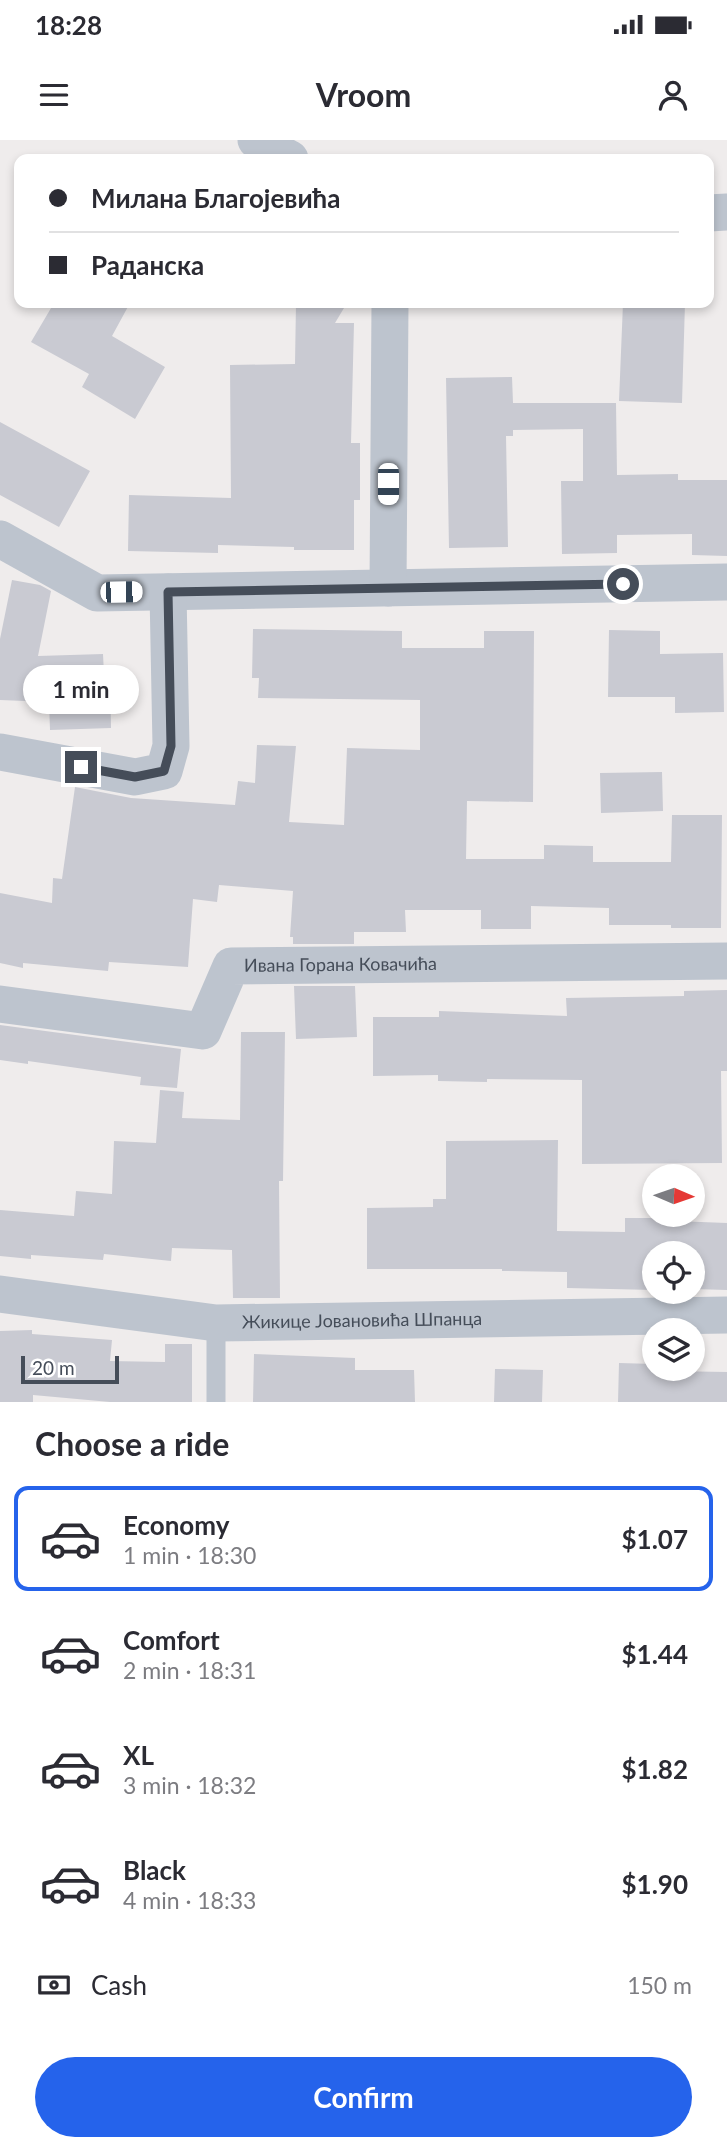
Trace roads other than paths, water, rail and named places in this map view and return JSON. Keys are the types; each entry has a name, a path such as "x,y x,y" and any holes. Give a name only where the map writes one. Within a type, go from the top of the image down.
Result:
{"street":[{"path":"256,140 281,154"},
{"path":"388,588 390,308"},
{"path":"0,539 97,593 727,582"},
{"path":"0,752 135,777 164,771 171,746 168,592"},
{"name":"Ивана Горана Ковачића","path":"0,1004 203,1031 231,966 727,961"},
{"name":"Жикице Јовановића Шпанца","path":"0,1294 216,1323 727,1315"}],"lane":[{"path":"216,1323 216,1402"}]}
